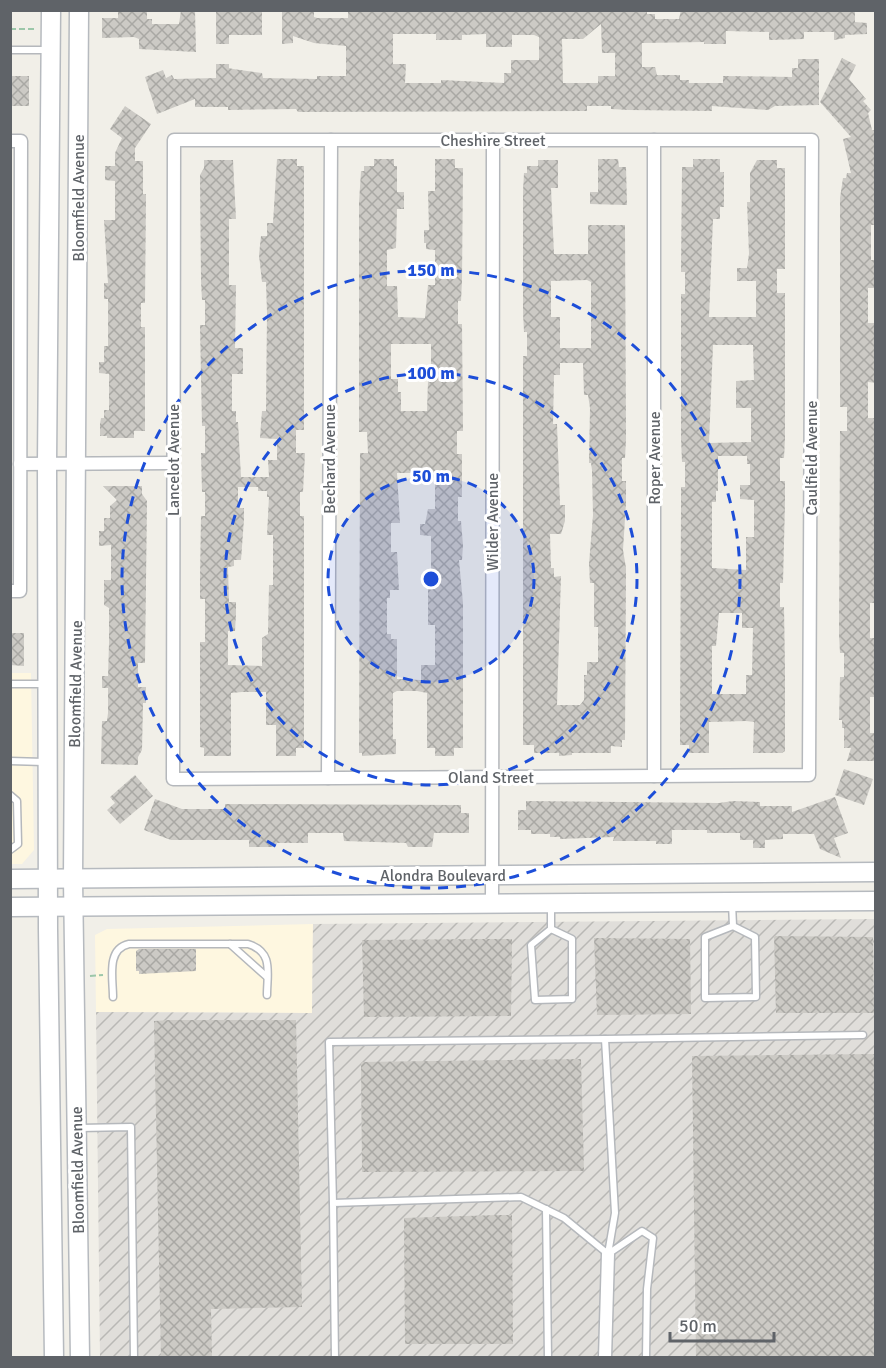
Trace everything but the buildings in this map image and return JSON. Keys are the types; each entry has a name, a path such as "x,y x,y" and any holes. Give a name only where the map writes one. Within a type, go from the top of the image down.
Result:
{"main road":[{"name":"Bloomfield Avenue","path":"80,10 73,879 80,1358"},
{"name":"Bloomfield Avenue","path":"51,20 47,464 48,907 54,1358"},
{"path":"48,684 75,684"},
{"name":"Alondra Boulevard","path":"10,879 876,872"},
{"name":"Alondra Boulevard","path":"10,907 876,901"}],"street":[{"path":"10,141 21,141 20,464 15,591"},
{"name":"Cheshire Street","path":"174,141 812,141"},
{"name":"Lancelot Avenue","path":"173,779 174,141"},
{"name":"Bechard Avenue","path":"328,778 331,141"},
{"name":"Wilder Avenue","path":"492,904 493,141"},
{"name":"Roper Avenue","path":"654,141 654,776"},
{"name":"Caulfield Avenue","path":"809,775 812,141"},
{"path":"20,464 173,463"},
{"name":"Oland Street","path":"173,779 809,775"},
{"path":"605,1358 608,1254"}],"lane":[{"path":"10,50 51,51"},
{"path":"10,684 48,684"},
{"path":"10,761 48,762"},
{"path":"10,795 17,801 20,831 18,844 10,850"},
{"path":"732,902 732,926"},
{"path":"551,903 551,929"},
{"path":"732,926 755,937 756,997 705,998 705,937 732,926"},
{"path":"551,929 572,939 572,999 535,1000 531,945 551,929"},
{"path":"230,944 267,977"},
{"path":"113,997 112,964 114,953 120,946 230,944 258,947 265,954 267,995"},
{"path":"335,1358 329,1042 863,1035"},
{"path":"605,1039 615,1213 608,1254"},
{"path":"76,1128 131,1127 134,1358"},
{"path":"333,1203 521,1197 564,1218 608,1254"},
{"path":"546,1209 548,1358"},
{"path":"608,1254 642,1231 653,1238 647,1289 646,1358"}],"path":[{"path":"10,29 51,20"}],"shaded area":[{"path":"10,673 31,673 34,850 22,864 11,864"},
{"path":"875,919 875,1357 100,1357 96,1012 312,1013 313,924"},
{"path":"313,924 312,1013 96,1012 95,935 107,929"}]}
